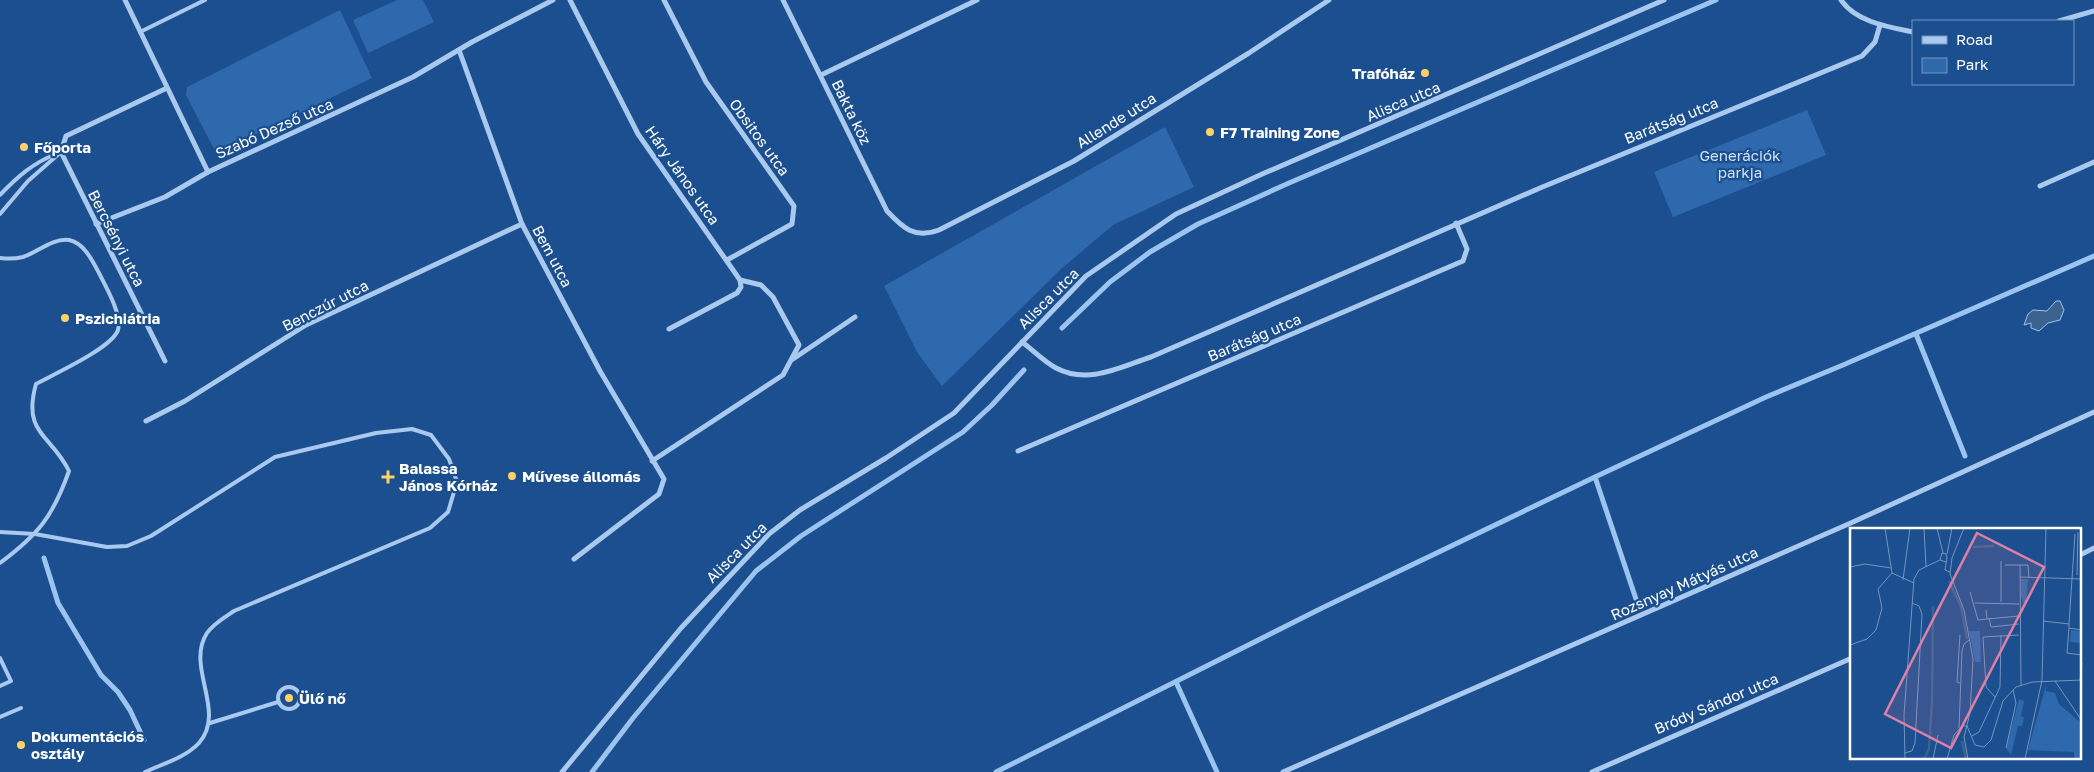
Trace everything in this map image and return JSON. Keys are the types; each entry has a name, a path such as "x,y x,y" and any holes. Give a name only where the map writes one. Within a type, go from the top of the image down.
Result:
{"street":[{"path":"125,0 208,172"},
{"name":"Szabó Dezső utca","path":"96,224 165,197 208,172 359,103 412,77 553,0"},
{"name":"Háry János utca","path":"570,0 638,134 740,280"},
{"name":"Obsitos utca","path":"664,0 706,82 794,206 792,224 727,260"},
{"name":"Bakta köz","path":"783,0 887,210 898,223 907,229"},
{"path":"821,75 977,0"},
{"name":"Allende utca","path":"907,229 918,234 930,234 1074,161 1249,53 1328,0"},
{"name":"Alisca utca","path":"562,772 680,628 769,534 800,510 886,458 954,413 1086,276 1176,214 1260,175 1664,0"},
{"path":"1841,0 1848,9 1880,25 1912,32"},
{"path":"2062,20 2094,11"},
{"name":"Barátság utca","path":"1022,342 1056,368 1077,376 1095,376 1151,357 1456,224 1862,56 1875,42 1880,25"},
{"name":"Bem utca","path":"459,50 522,224 600,371 664,480 659,494 574,559"},
{"path":"61,152 66,136 167,88"},
{"name":"Bercsényi utca","path":"61,152 165,361"},
{"path":"2040,186 2094,162"},
{"name":"Benczúr utca","path":"146,422 306,325 522,224"},
{"name":"Barátság utca","path":"1018,451 1463,261 1467,249 1456,224"},
{"path":"652,460 783,375 798,345 774,297 760,285 740,280 741,287 737,293 669,329"},
{"path":"792,360 855,317"},
{"name":"Rozsnyay Mátyás utca","path":"1283,772 1853,522 2094,412"},
{"path":"2082,554 2094,548"},
{"name":"Bródy Sándor utca","path":"1592,772 1850,659"}],"lane":[{"path":"140,32 205,0"},
{"path":"0,195 25,170 42,159 61,152"},
{"path":"0,214 28,181 61,152"},
{"path":"0,258 24,256 44,245 60,241 68,240 80,244 110,293 117,316 118,330 110,342 36,384 32,398 33,416 39,432 63,459 69,470 51,514 35,534 0,563"},
{"path":"0,532 35,534 107,547 127,546 151,536 275,457 385,432 412,428 431,435 449,459 457,482 448,512 430,528 234,611 208,632 201,646 201,665 210,723 199,743 180,756 145,772"},
{"path":"0,658 11,680 0,686"},
{"path":"285,688 295,689 300,696 299,703 294,708 287,709 278,702 279,693 285,688"},
{"path":"210,723 278,702"},
{"path":"0,717 21,708"}],"green space":[{"path":"397,0 423,0 434,22 368,53 353,20"},
{"path":"340,10 372,78 225,149 214,149 186,95 187,87"},
{"name":"Generációk parkja","path":"1807,110 1826,155 1673,217 1654,172"},
{"path":"1165,127 1194,187 1113,225 1060,270 942,386 917,352 884,286"}],"shaded area":[{"path":"2056,301 2060,301 2064,310 2060,320 2048,323 2039,331 2031,328 2031,323 2024,325 2028,314 2033,310 2047,311"}],"waterway":[{"path":"1062,328 1110,282 1150,252 1198,224 1289,183 1716,0"},
{"path":"996,772 1322,608 1595,477 1766,397 2094,256"},
{"path":"1916,334 1965,456"},
{"path":"592,772 633,718 756,571 801,536 963,432 992,405 1024,370"},
{"path":"1595,477 1636,599"},
{"path":"44,558 58,603 101,675 118,692 130,710 144,740"},
{"path":"1176,682 1217,772"}],"place":[{"name":"Trafóház","path":"1425,73"},
{"name":"F7 Training Zone","path":"1210,132"},
{"name":"Főporta","path":"24,147"},
{"name":"Pszichiátria","path":"65,318"},
{"name":"Művese állomás","path":"512,476"},
{"name":"Balassa János Kórház","path":"388,477"},
{"name":"Ülő nő","path":"289,698"},
{"name":"Dokumentációs osztály","path":"21,745"}]}
